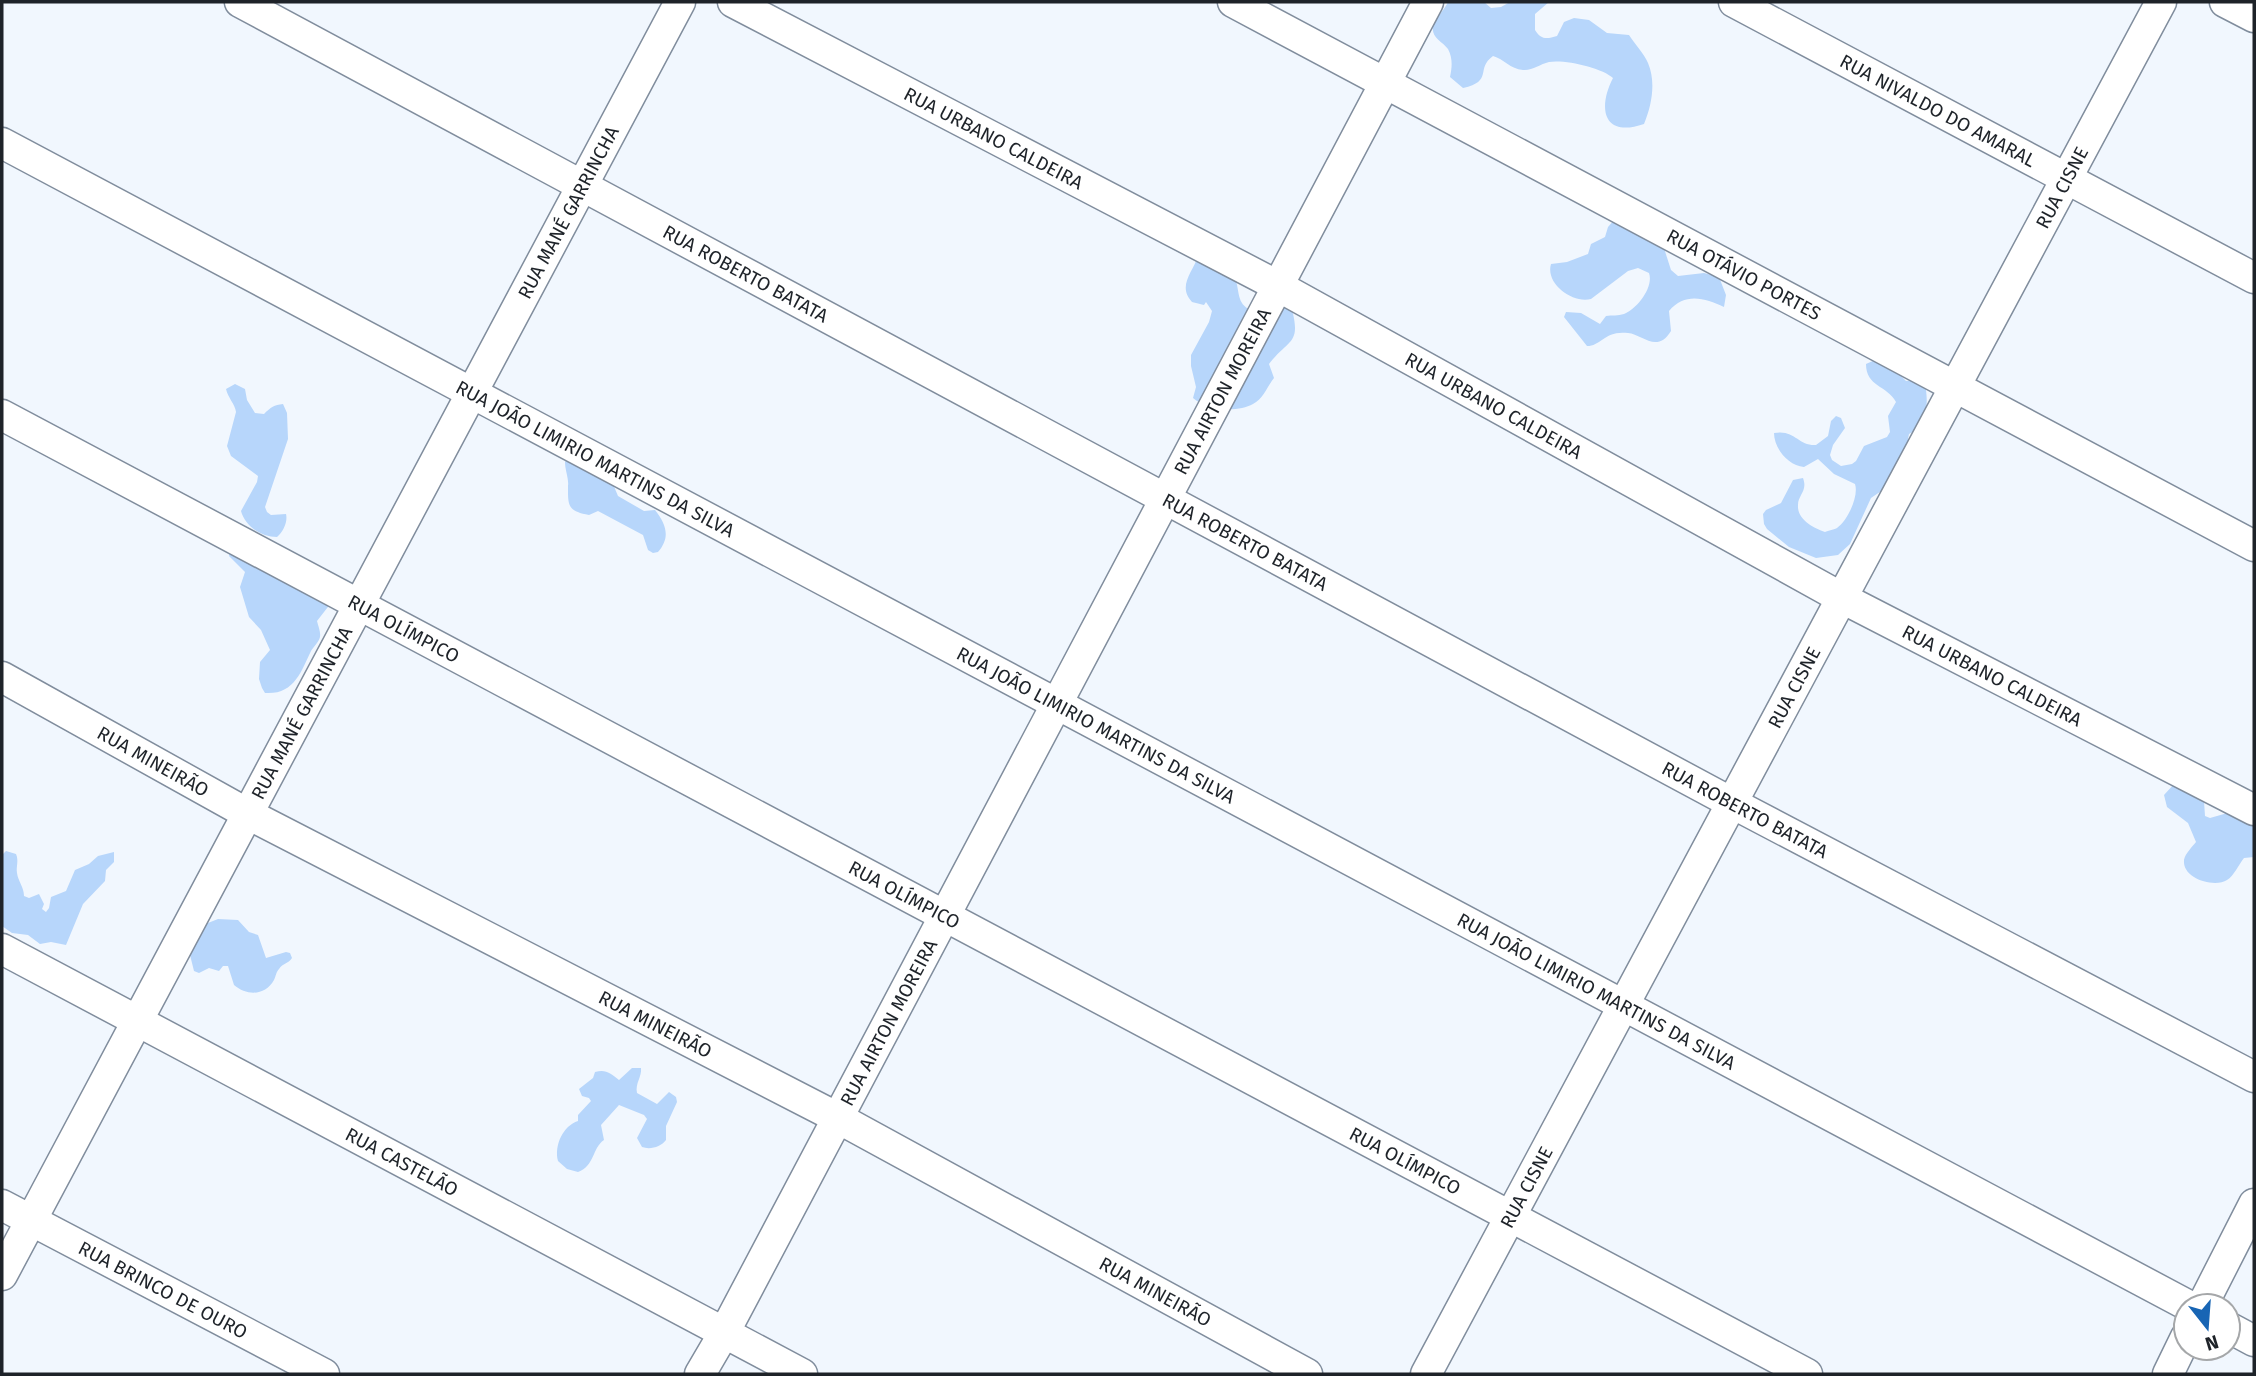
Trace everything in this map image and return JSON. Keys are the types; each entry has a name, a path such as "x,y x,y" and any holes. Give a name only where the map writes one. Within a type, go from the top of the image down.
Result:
{"street":[{"name":"RUA ROBERTO BATATA","path":"240,2 1732,803 2254,1077"},
{"name":"RUA MANÉ GARRINCHA","path":"2,1275 680,2"},
{"name":"RUA URBANO CALDEIRA","path":"733,2 1278,286 1842,598 2254,810"},
{"name":"RUA OTÁVIO PORTES","path":"1233,2 2254,546"},
{"name":"RUA AIRTON MOREIRA","path":"700,1374 1428,2"},
{"name":"RUA NIVALDO DO AMARAL","path":"1734,2 2254,278"},
{"name":"RUA CISNE","path":"1426,1374 2161,2"},
{"path":"2225,2 2254,18"},
{"name":"RUA JOÃO LIMIRIO MARTINS DA SILVA","path":"2,143 2172,1297"},
{"name":"RUA OLÍMPICO","path":"2,415 1807,1374"},
{"name":"RUA MINEIRÃO","path":"2,677 247,814 838,1118 1307,1374"},
{"name":"RUA CASTELÃO","path":"2,949 802,1374"},
{"path":"2209,1292 2254,1204"},
{"name":"RUA BRINCO DE OURO","path":"2,1205 324,1374"}],"shaded area":[{"path":"1448,2 1484,2 1491,8 1510,2 1549,2 1535,14 1535,30 1542,37 1557,36 1564,22 1574,18 1589,20 1607,33 1629,35 1646,60 1652,78 1651,101 1644,124 1620,127 1612,124 1605,110 1605,100 1613,78 1601,71 1573,63 1556,61 1523,70 1493,56 1478,82 1463,88 1450,77 1450,52 1433,30 1434,23"},
{"path":"1615,219 1663,245 1671,270 1678,276 1704,273 1719,277 1726,295 1724,307 1702,299 1688,299 1669,311 1671,331 1660,341 1620,333 1587,346 1564,317 1566,312 1581,313 1600,324 1606,316 1624,314 1634,307 1647,291 1649,273 1638,268 1628,271 1591,299 1584,300 1569,295 1556,285 1550,271 1551,264 1567,262 1588,254 1591,244 1605,237 1608,227"},
{"path":"1198,256 1235,278 1243,304 1251,310 1260,304 1291,306 1295,328 1292,340 1269,364 1274,378 1265,393 1246,407 1213,408 1193,398 1196,387 1191,355 1212,311 1206,302 1204,305 1192,302 1186,290"},
{"path":"1875,360 1898,373 1906,381 1917,380 1925,385 1927,399 1923,420 1915,431 1909,434 1908,439 1912,443 1890,485 1871,498 1850,544 1838,555 1816,558 1789,547 1767,529 1763,514 1781,503 1793,480 1803,478 1804,490 1798,502 1800,515 1807,523 1825,532 1837,528 1852,508 1855,484 1834,474 1818,459 1804,467 1787,460 1779,450 1774,433 1787,433 1805,443 1816,445 1828,436 1831,421 1836,416 1841,418 1845,428 1833,445 1830,455 1832,460 1841,466 1852,464 1864,446 1887,437 1890,432 1888,416 1896,402 1869,377 1866,364"},
{"path":"235,384 245,389 247,400 255,413 264,414 283,404 287,413 288,439 265,507 271,515 286,514 284,527 277,537 255,530 241,511 258,476 231,456 227,446 236,412 226,389"},
{"path":"568,458 610,477 618,496 644,511 655,510 666,531 665,541 658,552 648,550 643,535 598,511 589,515 570,506 565,462"},
{"path":"230,552 331,603 317,621 319,641 304,667 290,686 275,693 265,693 259,679 260,662 270,650 261,630 249,617 240,587 245,572 229,556"},
{"path":"2175,783 2204,801 2205,816 2210,818 2231,812 2254,818 2254,857 2244,858 2227,880 2215,883 2200,880 2185,867 2184,860 2196,842 2188,823 2167,807 2164,795"},
{"path":"6,851 16,854 17,873 24,896 29,898 39,894 44,904 42,909 46,912 51,897 66,891 75,870 89,864 98,856 114,852 114,862 106,870 105,881 83,904 66,945 51,942 40,944 28,935 12,933 2,926 2,855"},
{"path":"218,919 238,920 249,932 258,935 266,958 290,953 292,958 277,971 274,980 266,989 256,993 239,989 234,985 228,966 223,966 219,971 209,968 199,973 194,971 190,955 203,925"},
{"path":"632,1068 641,1068 637,1093 657,1104 669,1092 676,1097 677,1102 666,1126 666,1140 655,1147 642,1147 637,1138 647,1119 644,1115 619,1105 601,1125 604,1140 588,1166 578,1172 567,1169 558,1161 559,1143 564,1132 578,1121 578,1115 591,1101 582,1096 579,1089 593,1078 595,1072 608,1072 619,1080"}]}
